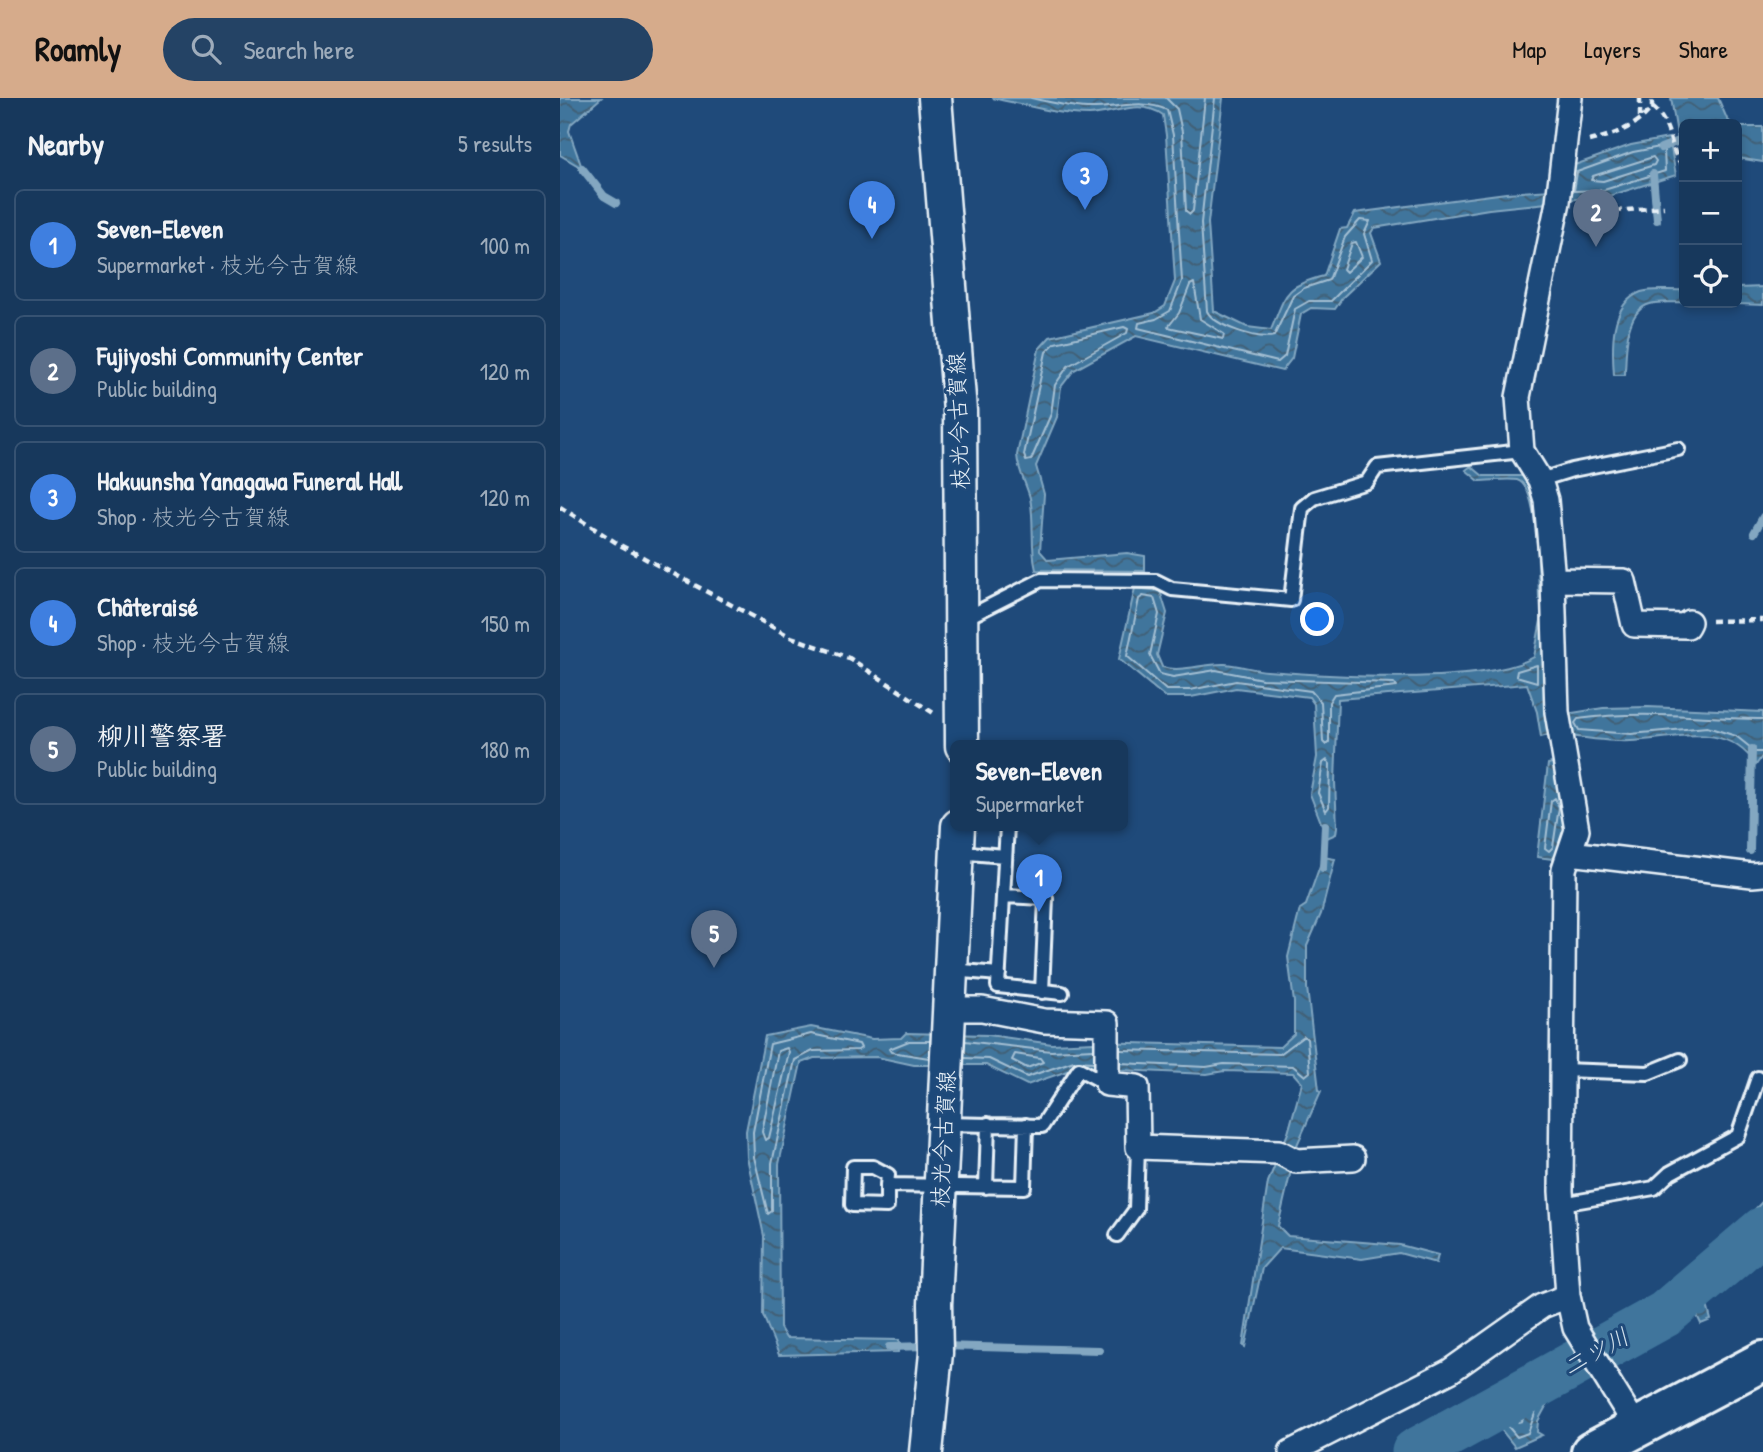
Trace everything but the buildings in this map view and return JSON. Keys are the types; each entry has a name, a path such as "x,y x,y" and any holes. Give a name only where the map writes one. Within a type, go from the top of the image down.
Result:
{"highway":[{"path":"1591,1452 1763,1361"}],"main road":[{"name":"枝光今古賀線","path":"934,98 960,411 962,738"},
{"name":"枝光今古賀線","path":"926,1452 937,1342 935,1304 957,839"}],"street":[{"path":"1570,98 1560,204 1518,397 1522,451 1540,480 1546,499 1553,580 1557,712 1577,830 1564,869 1562,1204 1568,1296 1575,1328 1636,1426"},
{"path":"1553,580 1623,581 1634,625 1687,626 1689,622"},
{"path":"1570,853 1752,876 1763,874"},
{"path":"948,1019 982,1009 1044,1021 1107,1023 1107,1078 1138,1087 1138,1147 1353,1158"},
{"path":"1291,1452 1450,1371 1542,1306 1568,1296"}],"lane":[{"path":"1540,480 1572,470 1678,449"},
{"path":"962,620 1041,580 1156,581 1172,589 1291,600 1301,508 1314,498 1367,482 1377,467 1522,451"},
{"path":"1007,831 998,986 1062,993"},
{"path":"957,839 1005,856"},
{"path":"1003,896 1046,898 1042,992"},
{"path":"951,970 999,974"},
{"path":"1562,1070 1648,1073 1680,1060"},
{"path":"944,1124 1042,1126 1079,1069 1107,1078"},
{"path":"1562,1204 1654,1188 1670,1173 1738,1136 1758,1078"},
{"path":"986,1187 988,1124"},
{"path":"887,1185 1024,1187 1026,1125"},
{"path":"1117,1234 1136,1209 1138,1147"}],"path":[{"path":"1640,98 1640,120"},
{"path":"1652,98 1653,107 1668,124 1676,158 1679,161"},
{"path":"1564,144 1603,138 1640,120 1653,107"},
{"path":"1560,204 1662,207"},
{"path":"560,507 620,545 791,637 849,658 962,738"},
{"path":"1689,622 1763,620"}],"water":[{"path":"560,98 601,98 571,124 569,131 582,168 560,155"},
{"path":"992,98 1223,98 1208,223 1214,311 1247,327 1271,330 1288,293 1301,284 1324,276 1340,229 1347,228 1355,213 1506,193 1551,190 1547,203 1489,209 1374,228 1371,233 1381,261 1343,297 1335,309 1311,308 1301,314 1292,358 1282,371 1136,336 1074,370 1061,387 1057,417 1036,466 1044,494 1040,551 1048,560 1127,553 1145,556 1145,571 1036,570 1030,498 1017,455 1039,349 1050,337 1154,313 1165,306 1175,281 1166,135 1163,115 1145,108 1077,115"},
{"path":"1671,98 1718,98 1727,119 1679,119 1679,146"},
{"path":"1742,127 1763,127 1763,162 1742,159"},
{"path":"1669,138 1676,175 1606,197 1565,200 1569,167 1631,145"},
{"path":"1763,287 1763,305 1742,304 1742,288"},
{"path":"1679,290 1679,302 1650,304 1635,315 1626,345 1625,375 1614,375 1613,340 1623,306 1641,292"},
{"path":"1471,466 1483,476 1525,476 1535,492 1545,600 1539,599 1534,515 1525,486 1513,479 1479,481 1466,470"},
{"path":"1135,588 1160,591 1167,613 1157,655 1162,667 1170,669 1225,664 1267,671 1405,677 1480,672 1511,666 1534,657 1542,615 1546,614 1552,734 1541,737 1537,712 1527,684 1338,699 1335,782 1337,827 1336,834 1327,838 1310,794 1317,757 1314,704 1309,697 1236,688 1191,697 1165,697 1119,659"},
{"path":"1648,707 1763,712 1763,755 1756,765 1744,751 1731,742 1700,735 1624,741 1571,736 1566,714 1603,708"},
{"path":"1559,761 1565,812 1563,839 1552,859 1537,857 1548,764"},
{"path":"1323,857 1335,859 1321,914 1307,946 1307,988 1321,1091 1297,1145 1278,1226 1288,1236 1400,1245 1438,1255 1436,1263 1399,1253 1362,1259 1280,1248 1262,1268 1245,1347 1243,1346 1268,1182 1288,1133 1302,1083 1293,1073 1224,1071 1207,1074 1076,1068 1027,1085 986,1065 914,1065 877,1057 814,1058 801,1063 779,1164 780,1328 786,1338 899,1340 898,1352 779,1355 763,1315 764,1236 747,1157 746,1131 765,1036 811,1027 872,1039 901,1038 906,1033 988,1035 1052,1044 1094,1042 1280,1047 1294,1034 1294,1002 1288,957 1300,909 1306,905"},
{"path":"1763,1201 1763,1246 1703,1290 1711,1320 1701,1324 1694,1309 1619,1347 1615,1341 1657,1310"},
{"path":"1560,1360 1570,1378 1550,1392 1551,1397 1538,1421 1537,1432 1542,1435 1515,1447 1495,1422 1470,1428 1431,1452 1400,1452"}],"waterway":[{"path":"1661,148 1679,141"},
{"path":"582,168 604,196 616,203"},
{"path":"1653,174 1657,220"},
{"path":"1754,533 1763,517"},
{"path":"1750,851 1752,749"},
{"path":"1323,868 1325,825"},
{"name":"二ツ川","path":"1415,1452 1665,1314 1763,1230"},
{"path":"889,1347 928,1346"},
{"path":"941,1346 1099,1350"}],"place":[{"name":"Hakuunsha Yanagawa Funeral Hall","path":"1085,210"},
{"name":"Châteraisé","path":"872,239"},
{"name":"Fujiyoshi Community Center","path":"1596,247"},
{"name":"Seven-Eleven","path":"1039,912"},
{"name":"柳川警察署","path":"714,968"}]}
